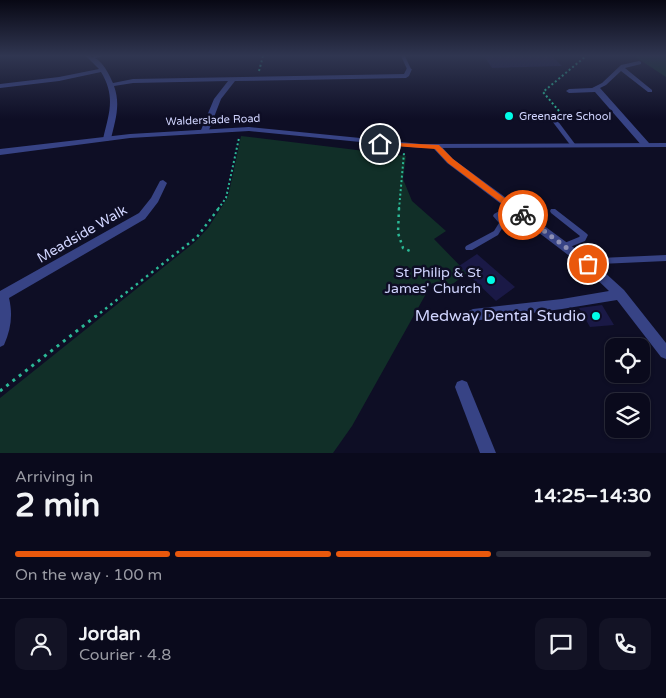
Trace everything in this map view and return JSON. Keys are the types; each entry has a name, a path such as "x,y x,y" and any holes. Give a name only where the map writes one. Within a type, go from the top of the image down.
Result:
{"street":[{"path":"0,86 68,77"},
{"path":"106,77 114,105 107,139"},
{"path":"110,85 133,80 322,77"},
{"path":"610,77 604,84 595,88 646,145"},
{"path":"632,77 650,91"},
{"path":"206,130 218,99 233,79"},
{"path":"569,91 598,90"},
{"name":"Walderslade Road","path":"0,152 107,139 206,130 240,129 274,130 404,146 666,145"},
{"path":"436,147 450,161 588,264 620,294 666,353"},
{"name":"Meadside Walk","path":"0,341 5,330 7,313 2,296 142,216 155,200 164,183"},
{"path":"473,315 562,304 620,294"},
{"path":"462,387 488,453"}],"lane":[{"path":"552,117 573,145"},
{"path":"469,248 500,229 503,222 496,216 512,207"},
{"path":"553,211 584,235 582,239 565,246"},
{"path":"588,264 600,261 666,258"}],"path":[{"path":"0,391 197,237 226,198 240,129"},
{"path":"404,146 398,233 403,248 410,251"}],"green space":[{"path":"241,136 406,156 403,179 412,201 446,231 434,239 467,273 445,290 432,283 352,426 333,453 0,453 0,398 195,242 208,228 228,197"}],"building":[{"name":"St Philip & St James' Church","path":"477,254 515,287 496,301 459,266"},
{"name":"Medway Dental Studio","path":"602,305 614,325 590,327 579,308"}],"way so far":[{"path":"523,215 588,264"}],"place":[{"name":"Greenacre School","path":"509,116"},
{"name":"St Philip & St James' Church","path":"491,280"},
{"name":"Medway Dental Studio","path":"596,316"}],"route":[{"path":"380,144 436,147 450,161 523,215"}]}
